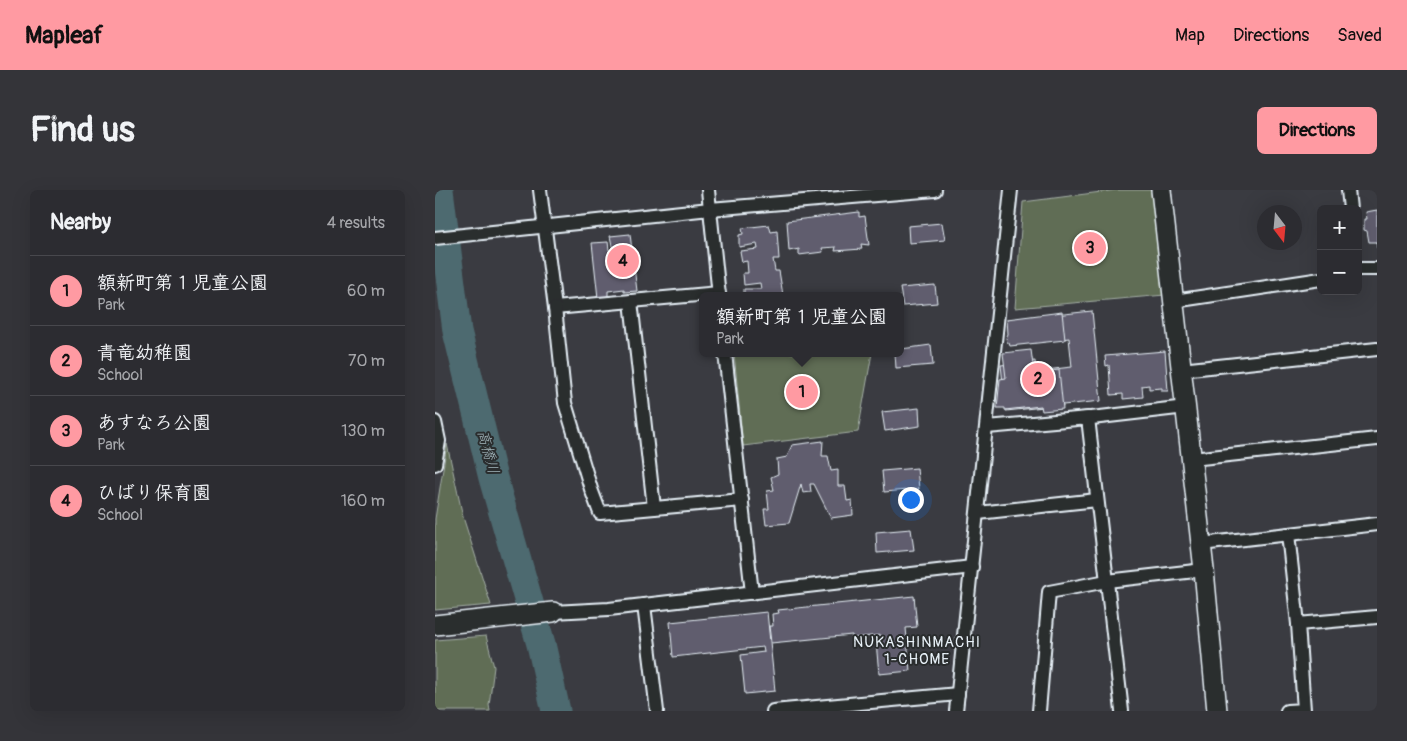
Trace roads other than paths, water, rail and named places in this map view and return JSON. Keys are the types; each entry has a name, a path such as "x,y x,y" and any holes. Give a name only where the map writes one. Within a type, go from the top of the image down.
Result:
{"street":[{"path":"540,190 565,403 600,513 742,500"},
{"path":"707,190 719,292"},
{"path":"435,238 710,208 935,190"},
{"path":"956,711 1011,190"},
{"path":"1161,190 1204,570 1217,711"},
{"path":"1348,190 1350,205"},
{"path":"1362,269 1377,269"},
{"path":"1174,301 1317,280"},
{"path":"555,308 699,296"},
{"path":"631,301 654,508"},
{"path":"1181,370 1377,349"},
{"path":"725,357 752,593"},
{"path":"987,427 1083,419 1186,407"},
{"path":"1083,419 1088,418 1122,711"},
{"path":"435,422 439,441 435,464"},
{"path":"1191,459 1377,439"},
{"path":"978,512 1097,500"},
{"path":"1201,544 1377,524"},
{"path":"1287,711 1303,710 1298,624 1288,534"},
{"path":"435,625 553,612 609,609 972,566"},
{"path":"1039,711 1049,592 1107,581 1204,570"},
{"path":"644,605 657,711"},
{"path":"1298,624 1377,617"},
{"path":"773,711 958,694"}],"waterway":[{"name":"高橋川","path":"439,190 457,331 493,478 541,644 556,711"}],"place":[{"name":"あすなろ公園","path":"1090,248"},
{"name":"ひばり保育園","path":"623,261"},
{"name":"青竜幼稚園","path":"1038,379"},
{"name":"額新町第１児童公園","path":"802,392"}],"district":[{"name":"NUKASHINMACHI 1-CHOME","path":"917,650"}]}
